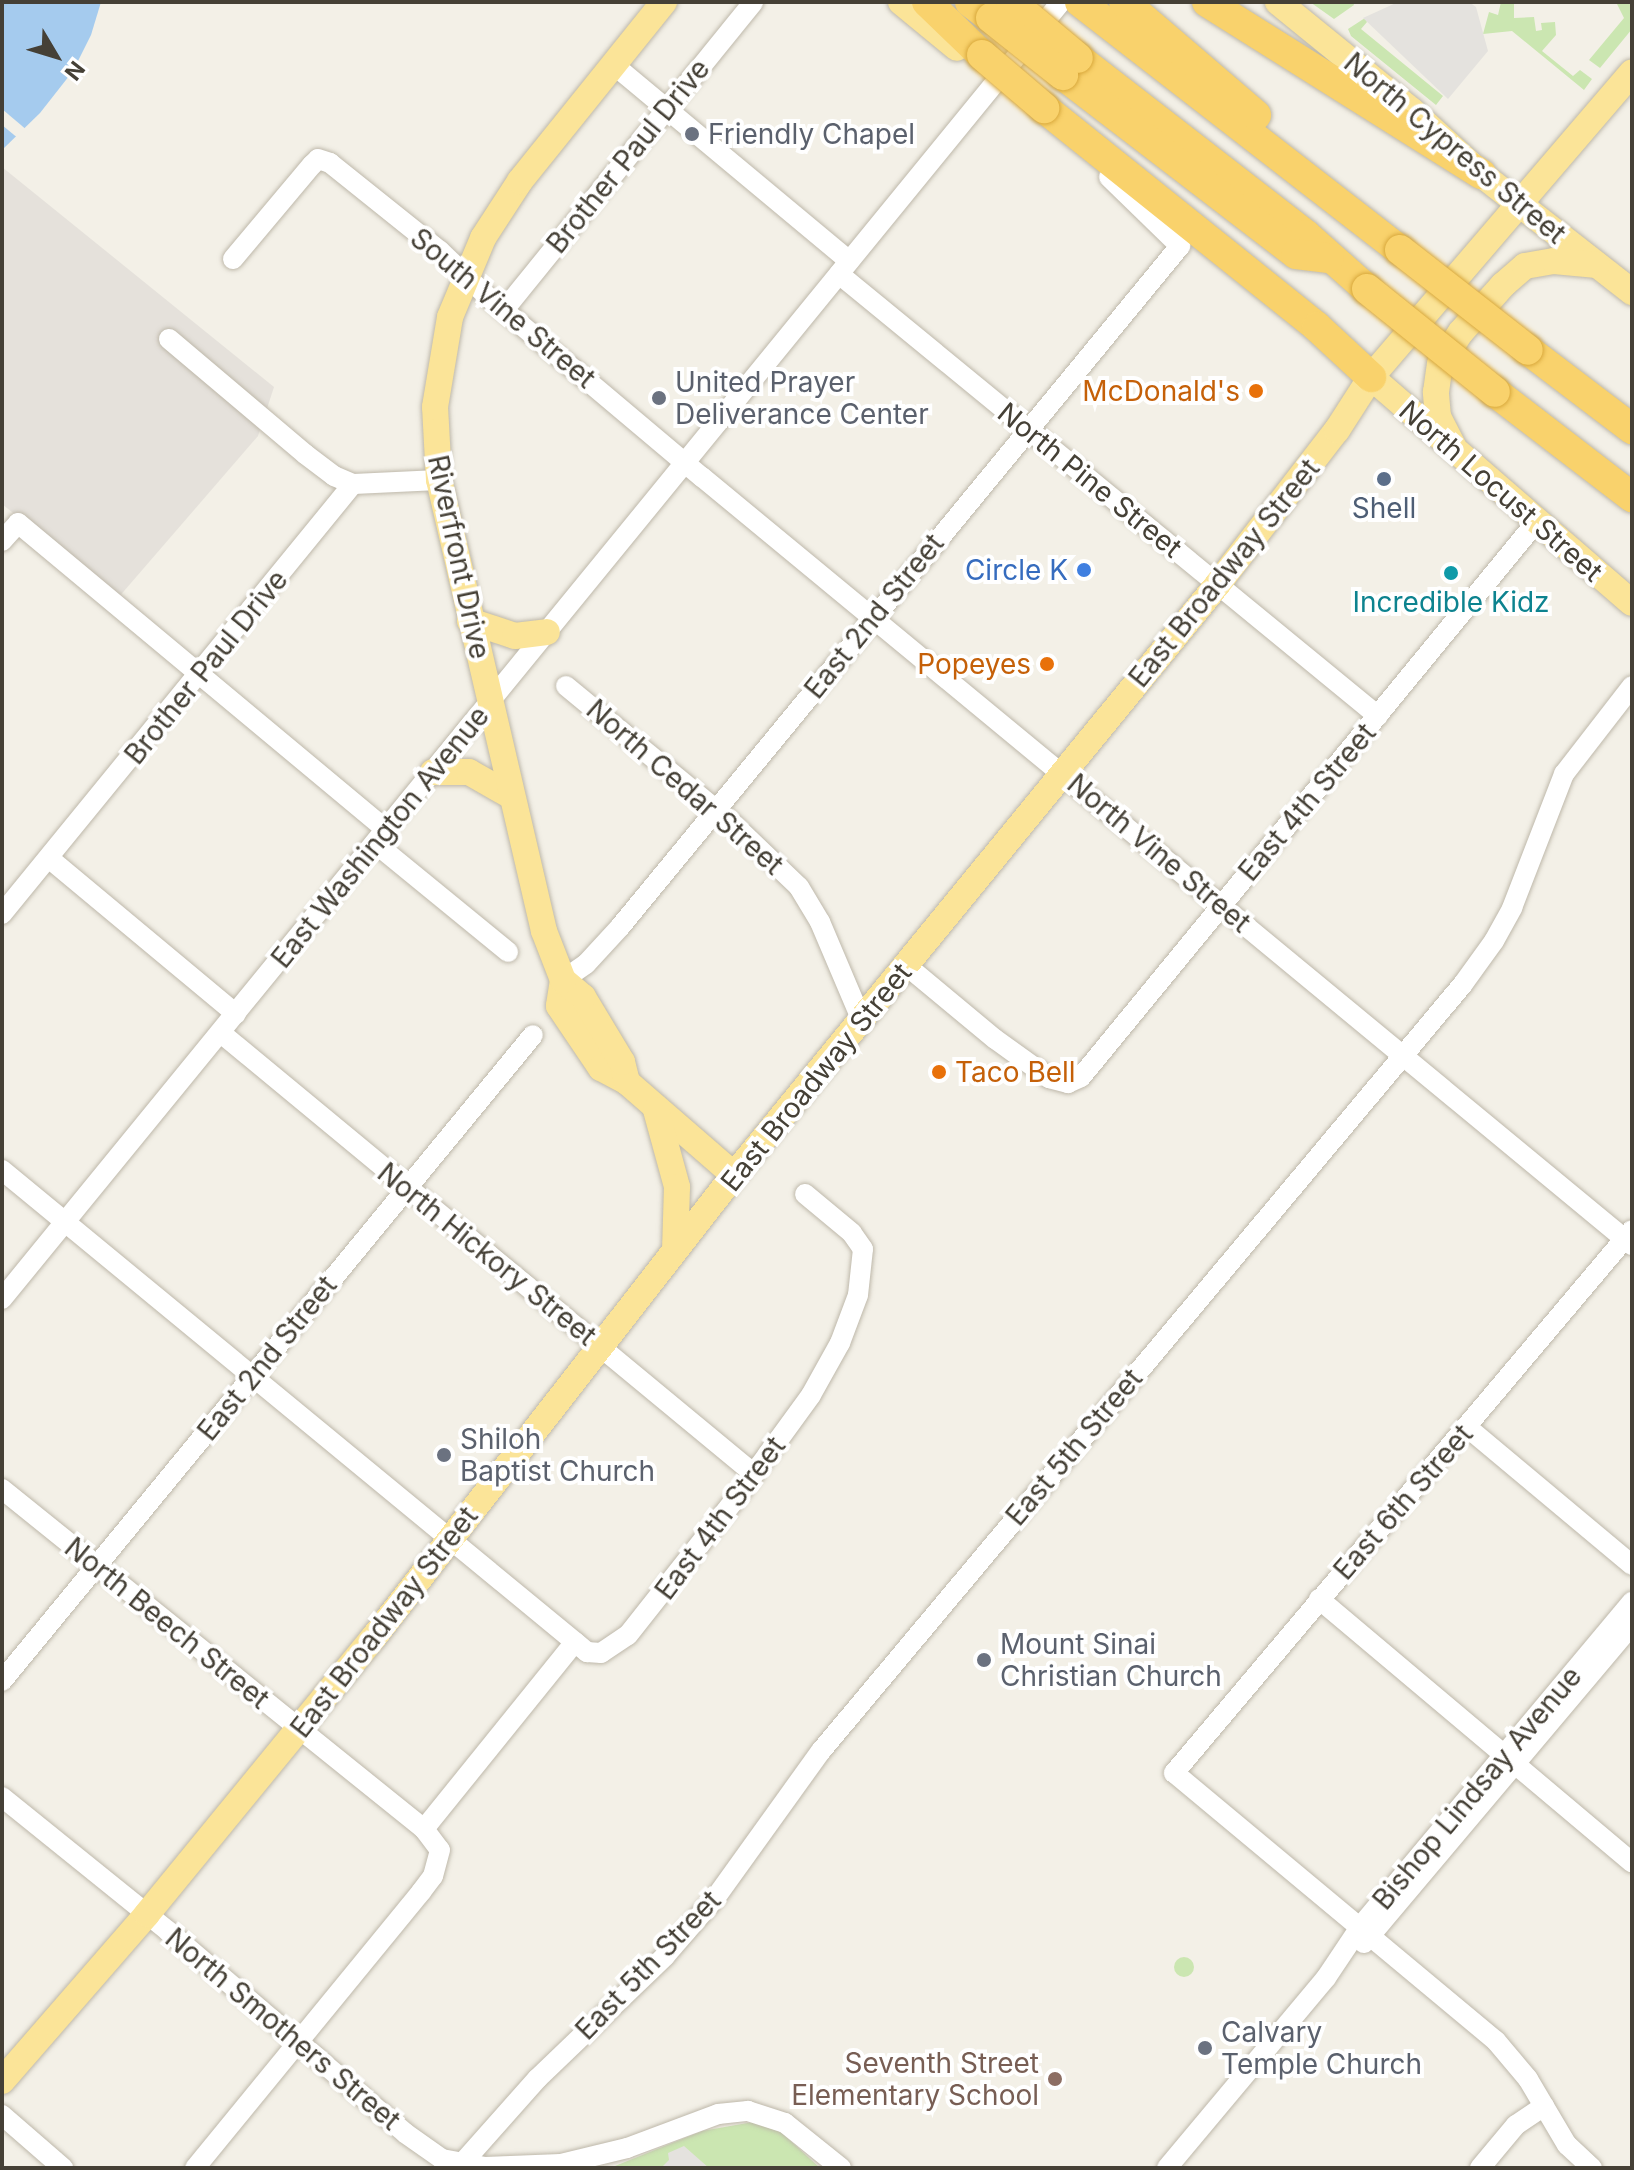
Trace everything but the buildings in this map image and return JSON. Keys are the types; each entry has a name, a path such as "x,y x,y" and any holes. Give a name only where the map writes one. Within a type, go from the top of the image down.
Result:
{"highway":[{"path":"927,2 989,68 1044,108 1317,327 1371,377"},
{"path":"1124,2 1356,204 1400,250"},
{"path":"1207,2 1481,174"},
{"path":"1077,4 1632,429"},
{"path":"991,7 1306,235 1329,258 1495,392 1632,497"}],"main road":[{"name":"Riverfront Drive","path":"664,2 520,181 489,228 464,276 450,317 437,379 435,437 439,480 511,796 544,931 563,980 583,997 622,1062 627,1082 734,1175"},
{"path":"901,2 989,68"},
{"name":"North Cypress Street","path":"1278,2 1412,111 1481,174 1632,292"},
{"name":"East Broadway Street","path":"2,2081 147,1914 451,1540 734,1175 1217,585 1337,430 1371,377 1632,73"},
{"path":"1456,451 1438,417 1436,392 1440,364 1461,332 1503,285 1525,266 1554,261 1597,265"},
{"name":"North Locust Street","path":"1371,377 1632,603"},
{"path":"470,621 515,636 547,632"},
{"path":"433,772 469,772 511,796"},
{"path":"656,1110 677,1187 675,1250"}],"street":[{"name":"Brother Paul Drive","path":"504,310 753,2"},
{"name":"East Washington Avenue","path":"2,1299 844,267 989,68 1077,4"},
{"name":"North Pine Street","path":"614,65 1027,429 1378,716"},
{"name":"East 2nd Street","path":"563,980 586,964 620,927 1180,246 1120,186 989,68"},
{"name":"South Vine Street","path":"233,259 318,159 330,163 440,251 464,276 685,462"},
{"path":"169,339 334,476 353,484 439,480"},
{"name":"North Vine Street","path":"685,462 1222,904 1401,1056 1630,1238"},
{"name":"Brother Paul Drive","path":"2,914 50,859 353,484"},
{"name":"East 4th Street","path":"907,966 1049,1078 1074,1081 1109,1046 1537,521"},
{"path":"2,541 18,523 200,674 508,952"},
{"name":"North Cedar Street","path":"566,686 716,809 781,868 805,896 862,1021"},
{"name":"East 5th Street","path":"459,2166 538,2078 665,1956 716,1897 821,1751 1494,941 1512,908 1564,774 1632,686"},
{"path":"50,859 236,1014"},
{"name":"North Hickory Street","path":"221,1033 754,1474"},
{"name":"East 2nd Street","path":"2,1681 533,1035"},
{"path":"2,1170 575,1642 424,1829 440,1850 433,1876 297,2039 195,2168"},
{"name":"East 4th Street","path":"575,1642 587,1652 601,1653 620,1644 754,1474 811,1395 844,1334 858,1295 864,1265 863,1249 852,1233 805,1194"},
{"name":"East 6th Street","path":"1365,1932 1174,1773 1319,1599 1630,1238"},
{"path":"1467,1427 1632,1565"},
{"name":"North Beech Street","path":"2,1489 424,1829"},
{"path":"1319,1599 1632,1863"},
{"name":"Bishop Lindsay Avenue","path":"1167,2168 1509,1760 1632,1602"},
{"name":"Bishop Lindsay Avenue","path":"1509,1760 1632,1625"},
{"name":"North Smothers Street","path":"2,1797 297,2039 405,2133 442,2159 459,2166 513,2167 600,2156 718,2114 748,2111 785,2123 841,2168"},
{"path":"1365,1932 1496,2041 1517,2063 1567,2145 1592,2168"},
{"path":"1480,2168 1516,2125 1544,2106"},
{"path":"2,2115 63,2168"}],"shaded area":[{"path":"1398,2 1469,2 1476,7 1488,51 1448,99 1363,18"},
{"path":"2,167 274,387 258,436 118,598 2,504"},
{"path":"684,2146 709,2168 661,2168 669,2160 668,2153"}],"green space":[{"path":"1310,2 1353,2 1354,5 1334,19"},
{"path":"1501,2 1514,2 1514,18 1534,17 1536,31 1542,30 1541,23 1555,22 1556,35 1542,51 1573,76 1580,70 1592,79 1584,90 1512,31 1483,34 1489,12 1498,15"},
{"path":"1616,2 1632,2 1632,29 1600,68 1589,60 1624,18"},
{"path":"1365,18 1367,22 1361,29 1443,96 1436,105 1351,36 1348,29"},
{"path":"1184,1957 1191,1960 1194,1967 1191,1974 1184,1977 1177,1974 1174,1967 1177,1960"},
{"path":"753,2122 781,2132 820,2168 596,2168 615,2166 702,2131"}],"water":[{"path":"2,2 101,2 91,35 73,71 40,113 2,150"}],"pier":[{"path":"2,109 28,131 19,139 2,125"}],"place":[{"name":"Friendly Chapel","path":"692,134"},
{"name":"McDonald's","path":"1256,391"},
{"name":"United Prayer Deliverance Center","path":"659,398"},
{"name":"Shell","path":"1384,479"},
{"name":"Circle K","path":"1084,570"},
{"name":"Incredible Kidz","path":"1451,573"},
{"name":"Popeyes","path":"1047,664"},
{"name":"Taco Bell","path":"939,1072"},
{"name":"Shiloh Baptist Church","path":"444,1455"},
{"name":"Mount Sinai Christian Church","path":"984,1660"},
{"name":"Calvary Temple Church","path":"1205,2048"},
{"name":"Seventh Street Elementary School","path":"1055,2079"}]}
